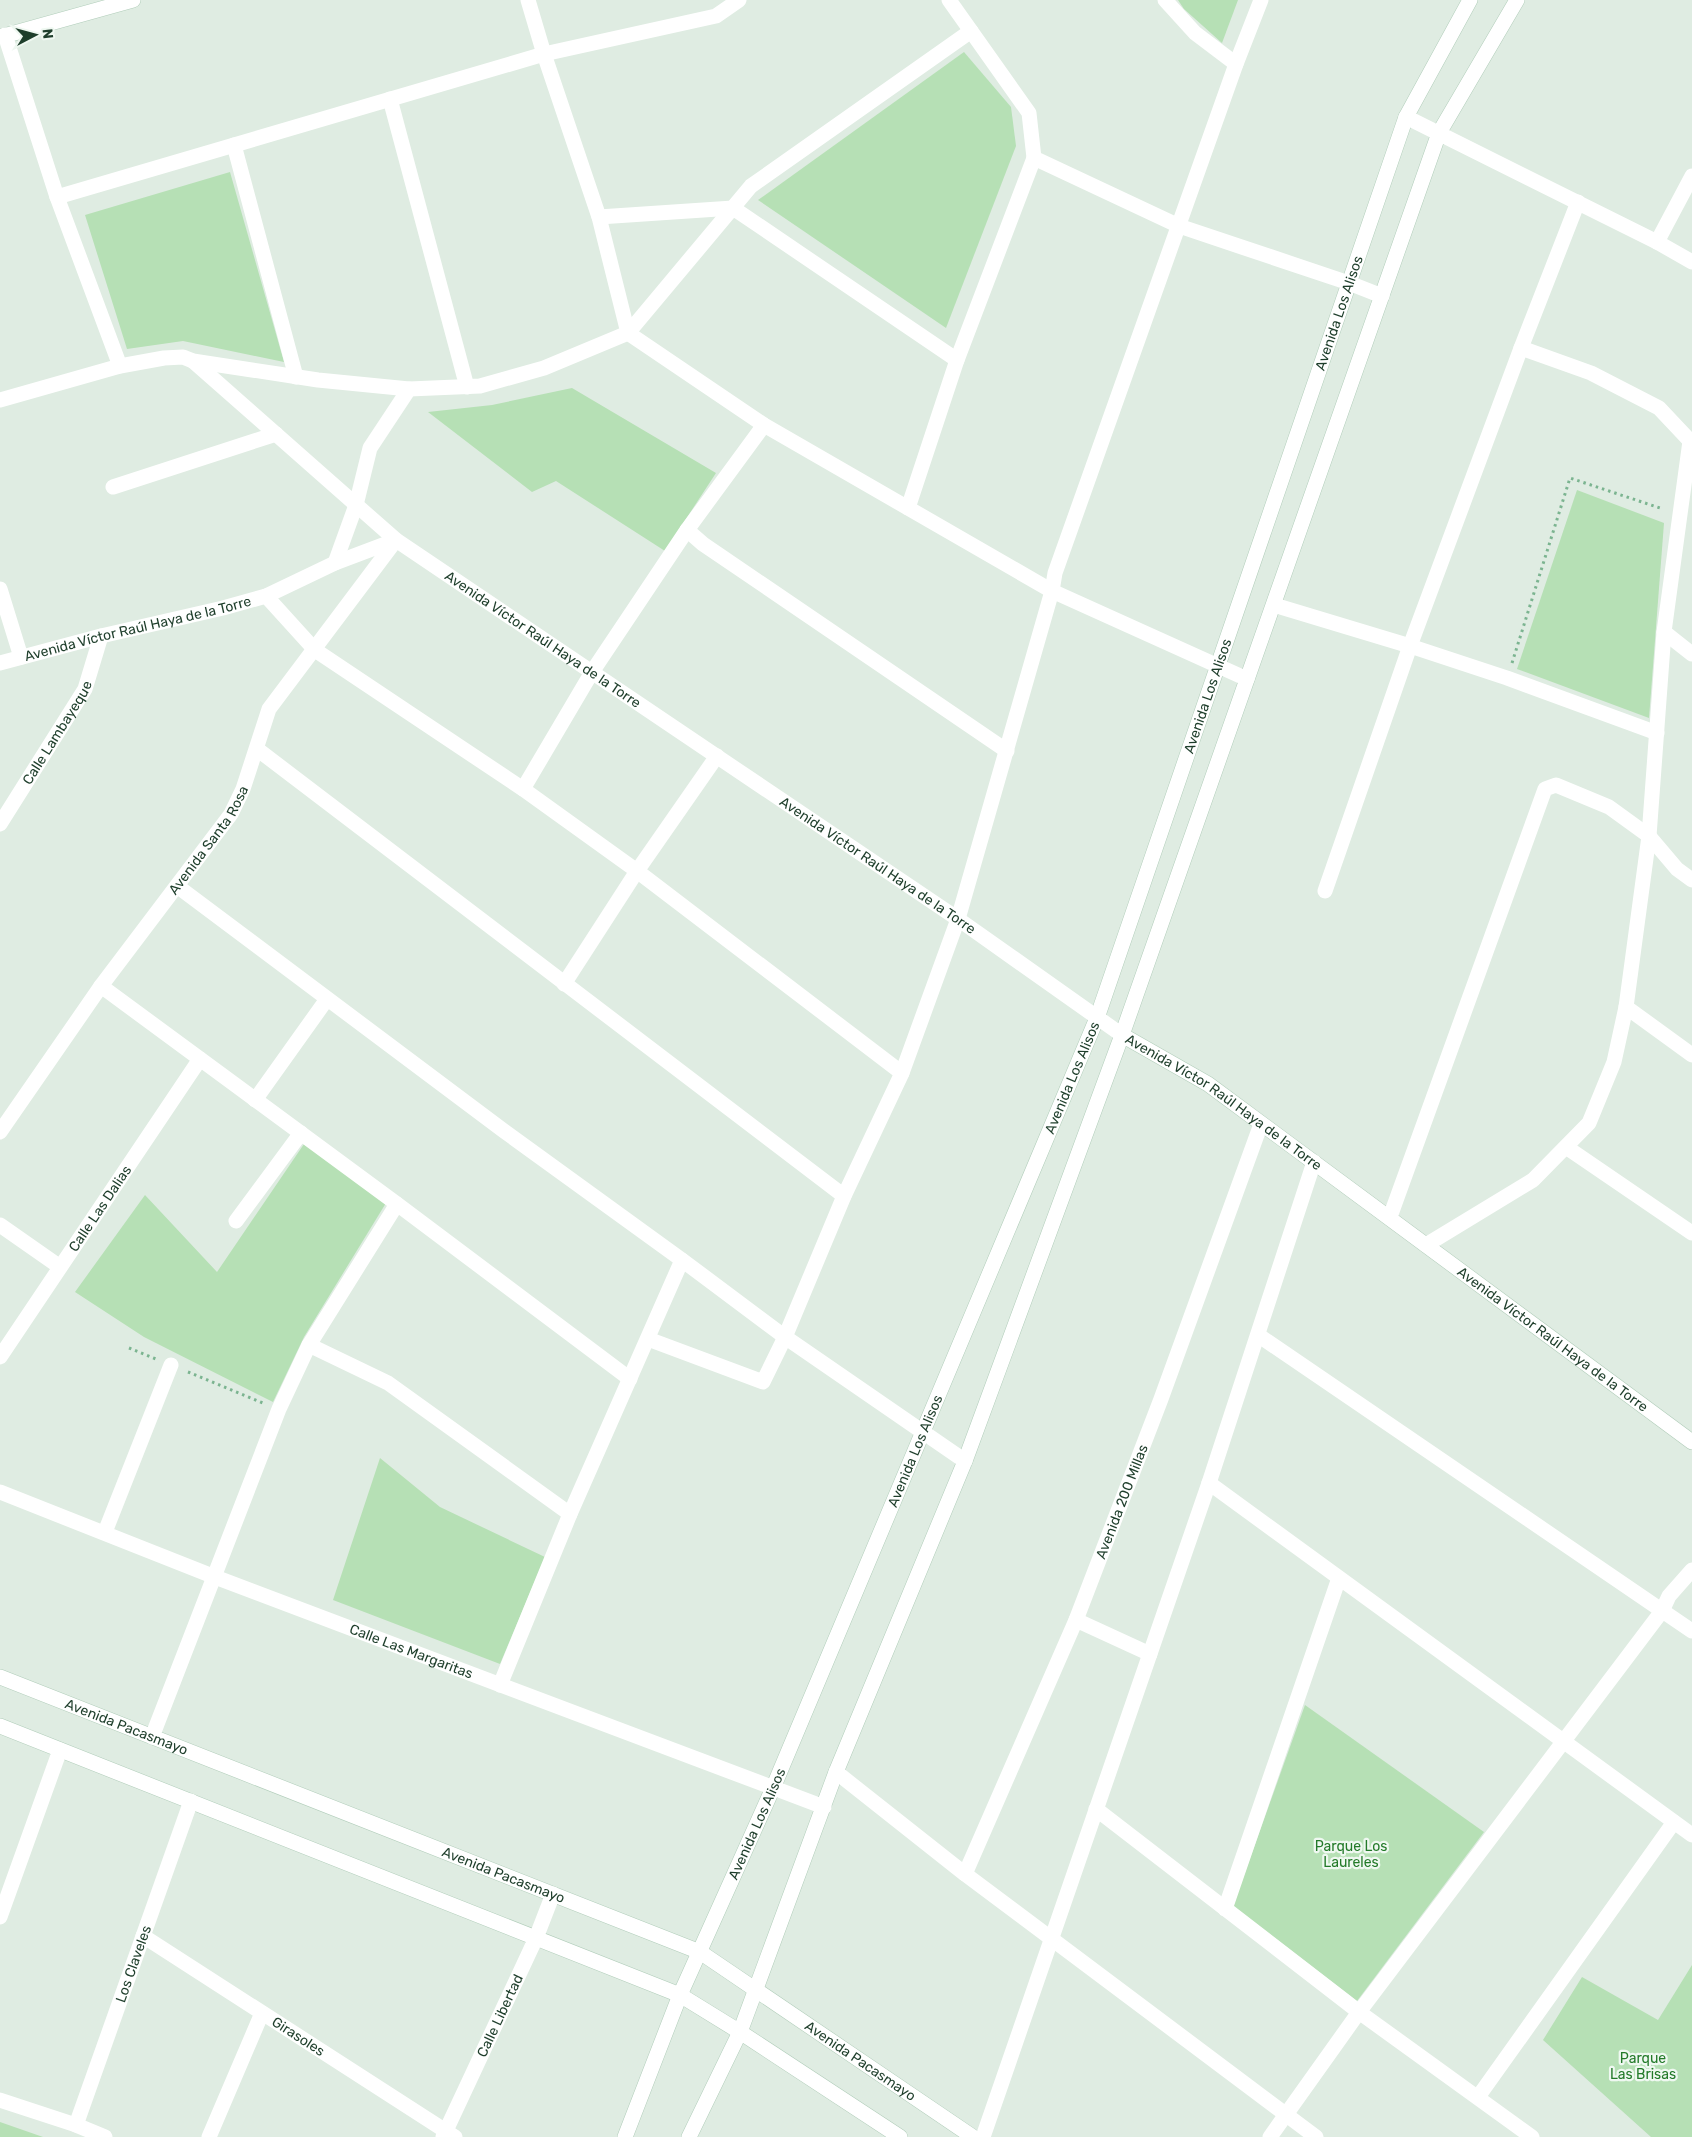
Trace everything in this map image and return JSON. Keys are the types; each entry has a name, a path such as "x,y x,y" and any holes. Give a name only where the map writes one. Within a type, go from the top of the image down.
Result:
{"street":[{"path":"120,366 57,197 3,36 133,0"},
{"path":"528,0 544,54 599,216 628,333 764,425 1052,591 1248,679"},
{"path":"57,197 544,54 716,16 739,0"},
{"path":"908,508 957,360 1034,158 1029,113 949,0"},
{"path":"1165,0 1195,33 1236,64"},
{"path":"648,1339 763,1382 784,1337 844,1196 902,1073 958,919 1052,591 1055,573 1236,64 1261,0"},
{"name":"Avenida Los Alisos","path":"624,2137 680,1995 773,1788 1097,1018 1406,117 1470,0"},
{"path":"690,2137 740,2032 836,1772 964,1461 1122,1035 1439,133 1517,0"},
{"path":"193,361 296,377 409,389 467,387 486,384 544,368 628,333 751,186 971,31"},
{"path":"390,99 467,387"},
{"path":"1406,117 1658,242 1692,262"},
{"path":"234,145 296,377"},
{"path":"1034,158 1179,226 1349,283 1382,296"},
{"path":"1658,242 1692,176"},
{"path":"1325,892 1410,646 1521,348 1578,202"},
{"path":"599,216 733,208 957,360"},
{"path":"1426,1245 1534,1180 1589,1123 1614,1062 1626,1007 1649,836 1664,632 1691,442 1659,408 1591,373 1521,348"},
{"path":"0,400 120,366 183,356 193,361 396,540"},
{"path":"335,563 356,505 370,448 409,389"},
{"path":"523,788 592,672 687,530 764,425"},
{"path":"113,488 276,434"},
{"path":"687,530 703,544 1007,751"},
{"name":"Avenida Víctor Raúl Haya de la Torre","path":"0,663 101,636 266,596 335,563 396,540 958,919 1122,1035 1208,1084 1692,1442"},
{"name":"Avenida Santa Rosa","path":"0,1132 101,986 231,814 257,750 269,709 396,540"},
{"path":"0,589 21,658"},
{"path":"266,596 315,650 523,788 637,871 902,1073"},
{"path":"1274,605 1410,646 1507,678 1657,733"},
{"path":"1664,632 1692,654"},
{"name":"Calle Lambayeque","path":"0,824 85,689 101,636"},
{"path":"257,750 844,1196"},
{"path":"564,984 637,871 717,756"},
{"path":"1390,1217 1544,789 1556,785 1609,807 1649,836 1677,869 1692,880"},
{"path":"177,886 504,1131 682,1260 784,1337 964,1461"},
{"path":"101,986 397,1204 630,1379"},
{"path":"255,1100 327,999"},
{"path":"1626,1007 1692,1055"},
{"name":"Calle Las Dalias","path":"0,1357 200,1059"},
{"name":"Avenida 200 Millas","path":"965,1874 1076,1620 1161,1399 1261,1124"},
{"path":"236,1221 301,1134"},
{"path":"1566,1147 1692,1233"},
{"path":"983,2137 1209,1483 1314,1162"},
{"path":"152,1737 279,1410 309,1345 397,1204"},
{"path":"0,1225 60,1268"},
{"path":"500,1685 570,1514 682,1260"},
{"path":"1258,1335 1692,1632"},
{"path":"309,1345 388,1383 570,1514"},
{"path":"105,1532 171,1365"},
{"path":"1209,1483 1692,1835"},
{"name":"Calle Las Margaritas","path":"0,1492 215,1577 824,1807"},
{"path":"1270,2137 1359,2012 1662,1611 1669,1596 1692,1570"},
{"path":"1224,1908 1339,1578"},
{"path":"1076,1620 1150,1654"},
{"name":"Avenida Pacasmayo","path":"0,1677 700,1952 973,2137"},
{"path":"0,1726 680,1995 900,2137"},
{"path":"0,1917 60,1750"},
{"path":"836,1772 965,1874 1285,2116 1316,2137"},
{"name":"Los Claveles","path":"76,2125 191,1801"},
{"path":"1096,1809 1359,2012 1532,2137"},
{"path":"1478,2097 1674,1822"},
{"name":"Calle Libertad","path":"448,2135 536,1938 553,1894"},
{"name":"Girasoles","path":"143,1936 448,2135"},
{"path":"209,2137 262,2013"},
{"path":"0,2100 76,2125 105,2137"}],"path":[{"path":"1507,678 1570,478 1680,515"},
{"path":"129,1348 279,1410"}],"green space":[{"path":"1178,0 1238,0 1222,43 1184,9"},
{"path":"964,52 1011,107 1016,146 946,328 758,200"},
{"path":"230,172 284,362 183,341 127,349 85,215"},
{"path":"572,388 716,473 665,551 556,481 532,492 428,412 492,405"},
{"path":"1577,490 1664,523 1649,718 1517,669"},
{"path":"304,1144 386,1203 304,1337 273,1402 144,1337 75,1292 145,1195 217,1272"},
{"path":"380,1458 440,1507 545,1557 500,1664 333,1600"},
{"name":"Parque Los Laureles","path":"1305,1705 1484,1832 1357,2001 1233,1906"},
{"name":"Parque Las Brisas","path":"1692,1965 1692,2137 1651,2137 1543,2040 1582,1977 1658,2020"},
{"path":"0,2122 43,2137 0,2137"}]}
